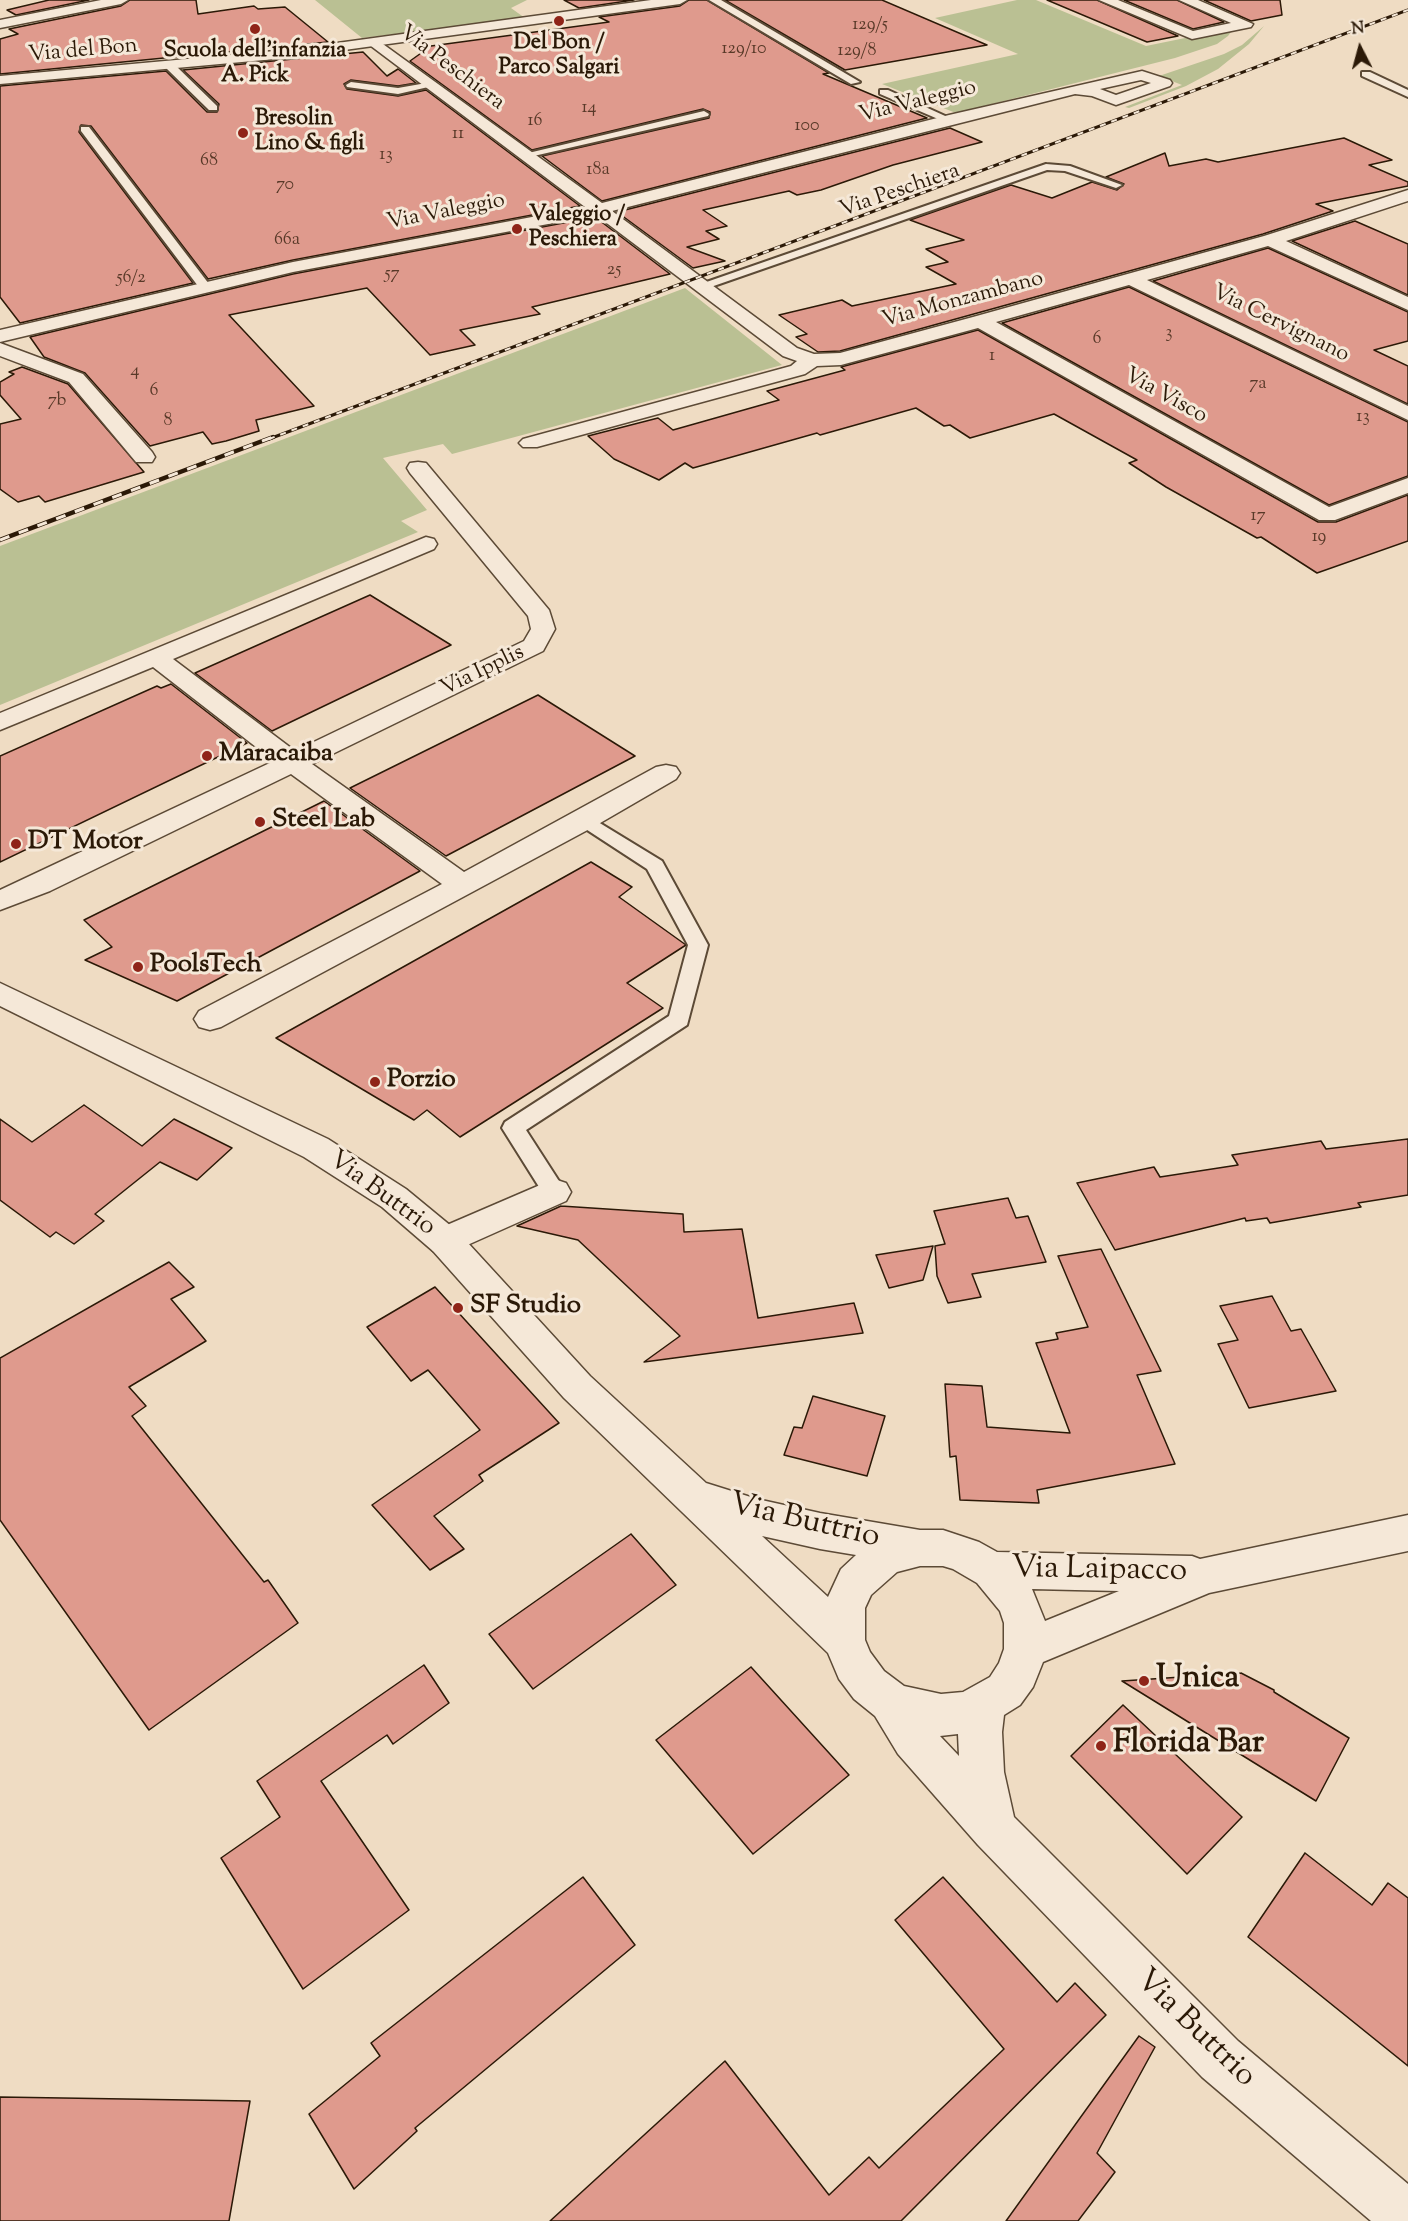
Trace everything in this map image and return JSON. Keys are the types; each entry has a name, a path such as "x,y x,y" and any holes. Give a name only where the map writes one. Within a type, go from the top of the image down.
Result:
{"street":[{"path":"0,24 121,0"},
{"name":"Via del Bon","path":"0,80 170,66 376,43 680,0"},
{"path":"1106,0 1192,35 1246,24 1186,0"},
{"name":"Via Peschiera","path":"376,43 596,210 790,352 812,360"},
{"name":"Via Valeggio","path":"2,337 293,267 596,210 1075,90"},
{"name":"Via Monzambano","path":"530,443 798,370 812,360 841,359 1270,240 1408,195"},
{"path":"1270,240 1408,304"},
{"name":"Via Cervignano","path":"1131,279 1408,414"},
{"name":"Via Visco","path":"980,321 1327,515 1408,485"},
{"path":"2,337 76,378 144,457"},
{"name":"Via Ipplis","path":"0,900 31,889 534,646 541,638 543,621 536,609 418,468"},
{"path":"0,722 426,544"},
{"path":"155,657 293,763 463,885"},
{"path":"210,1019 585,820 666,773"},
{"name":"Via Ipplis","path":"0,921 31,889"},
{"name":"Via Buttrio","path":"0,993 316,1148 394,1198 445,1241 577,1387 690,1495 768,1565 844,1640"},
{"path":"445,1241 554,1192"},
{"name":"Via Buttrio","path":"690,1495 768,1519 920,1548 943,1548 965,1555 992,1570 1013,1594 1020,1608 1024,1623 1025,1649 1018,1673 1005,1691 969,1712 941,1715 914,1710 890,1701 869,1685 854,1665 844,1640 844,1608 855,1581 887,1556 920,1548"},
{"name":"Via Laipacco","path":"1025,1649 1206,1575 1407,1534"},
{"name":"Via Laipacco","path":"992,1570 1206,1575"},
{"name":"Via Buttrio","path":"890,1701 914,1739 994,1829 1220,2059 1408,2217"},
{"path":"984,1705 980,1732 982,1772 994,1829"}],"lane":[{"path":"714,0 855,82"},
{"name":"Via del Bon","path":"170,66 213,108"},
{"path":"1366,74 1408,94"},
{"path":"351,85 398,91 432,85"},
{"path":"884,92 949,120"},
{"path":"525,155 704,114"},
{"path":"85,129 205,287"},
{"name":"Via Peschiera","path":"701,286 1037,170 1063,168 1116,185"},
{"path":"554,1192 513,1128 679,1020 698,945 655,866 585,820"}],"green space":[{"path":"315,0 527,0 511,8 525,18 362,38"},
{"path":"1017,0 1036,0 1146,46 1234,28 1217,44 1175,58 956,113 882,84 1018,54 935,18"},
{"path":"1264,26 1249,44 1218,69 1186,86 1129,108 1125,107 1182,85 1159,76 1224,54 1242,45"},
{"path":"685,288 782,365 452,454 443,444 383,458 427,510 401,521 418,532 0,705 0,546"}],"building":[{"path":"49,0 89,0 16,15 7,10"},
{"path":"130,0 196,0 198,14 254,6 258,9 285,7 328,42 0,74 0,39 18,34 9,29 121,6"},
{"path":"564,0 634,0 579,8"},
{"path":"689,0 707,0 829,73 823,74 927,118 602,201 542,156 709,118 710,112 703,109 532,150 410,61 431,46 609,22 599,17 680,6"},
{"path":"725,0 882,0 987,45 845,70"},
{"path":"1047,0 1097,0 1178,36 1147,42"},
{"path":"1124,0 1177,0 1224,22 1193,29"},
{"path":"1204,0 1280,0 1282,15 1251,21"},
{"path":"363,52 387,76 398,69 416,83 398,86 351,80 344,84 347,89 398,96 426,90 580,206 293,260 208,279 91,126 81,125 79,132 193,283 20,323 0,297 0,86 166,71 207,112 217,112 219,104 183,70"},
{"path":"950,128 982,142 893,165 821,190 797,195 789,191 703,210 727,226 706,231 719,239 687,247 725,261 693,268 617,212"},
{"path":"1344,138 1392,160 1369,165 1408,182 1408,186 1316,204 1333,211 1263,234 840,351 818,352 796,337 807,334 779,315 842,300 852,306 956,284 926,267 948,262 926,249 964,240 910,220 1011,185 1052,198 1092,182 1117,190 1124,184 1106,177 1165,153 1169,166 1206,159 1218,162"},
{"path":"595,217 670,274 532,307 540,314 460,330 475,345 430,355 367,288 229,315 314,406 256,420 259,431 212,444 203,432 150,446 85,373 44,357 30,337 293,274"},
{"path":"1355,221 1408,244 1408,295 1292,241"},
{"path":"1268,248 1408,312 1408,341 1374,350 1408,366 1408,404 1153,281"},
{"path":"1129,287 1408,422 1408,476 1329,505 1002,323"},
{"path":"978,330 1318,522 1336,522 1408,495 1408,541 1317,573 1261,537 1257,538 1166,487 1129,463 1137,460 1054,414 970,438 950,425 944,426 916,408 693,468 685,463 659,480 614,459 588,436 658,418 673,430 779,400 767,391 845,370 841,367"},
{"path":"22,367 68,384 144,472 45,502 39,496 18,502 0,489 0,424 21,419 0,395 0,382 14,374 9,372"},
{"path":"370,595 451,645 272,731 195,673"},
{"path":"171,684 247,743 0,862 0,756 157,686 161,688"},
{"path":"538,695 635,756 446,856 350,788"},
{"path":"324,801 420,871 177,1001 85,960 112,947 84,920"},
{"path":"591,862 632,887 619,897 686,945 627,983 663,1008 460,1137 427,1110 414,1120 276,1038"},
{"path":"84,1105 142,1146 174,1119 232,1148 197,1180 160,1162 95,1214 104,1221 74,1244 56,1232 50,1237 0,1200 0,1119 32,1142"},
{"path":"1408,1139 1408,1195 1358,1203 1361,1207 1270,1223 1267,1218 1246,1221 1245,1218 1115,1250 1077,1183 1154,1167 1160,1177 1238,1165 1232,1155 1321,1141 1326,1149"},
{"path":"1008,1198 1016,1218 1028,1216 1046,1262 972,1274 981,1297 948,1303 937,1276 935,1246 945,1244 934,1211"},
{"path":"561,1206 683,1214 684,1232 742,1229 758,1318 854,1303 863,1333 644,1362 680,1336 578,1240 517,1226"},
{"path":"933,1246 923,1280 889,1288 876,1255"},
{"path":"1101,1249 1161,1371 1137,1375 1175,1464 1037,1490 1039,1503 960,1500 956,1456 950,1457 945,1384 982,1386 987,1427 1070,1433 1036,1343 1058,1339 1056,1333 1088,1327 1058,1256"},
{"path":"169,1262 194,1287 171,1299 206,1341 129,1387 146,1406 132,1416 264,1582 268,1580 298,1623 149,1730 0,1520 0,1358"},
{"path":"435,1287 559,1423 479,1475 483,1481 434,1516 464,1549 430,1570 372,1505 480,1430 428,1370 411,1381 367,1327"},
{"path":"1272,1296 1291,1331 1301,1329 1336,1391 1249,1408 1218,1344 1238,1340 1220,1306"},
{"path":"813,1396 885,1416 867,1476 784,1455 794,1427 802,1428"},
{"path":"631,1534 676,1585 533,1689 489,1634"},
{"path":"424,1665 449,1703 393,1744 387,1735 321,1781 409,1910 303,1989 221,1858 280,1817 257,1781"},
{"path":"751,1667 849,1775 753,1854 656,1740"},
{"path":"1241,1673 1274,1690 1349,1738 1316,1801 1122,1681"},
{"path":"1123,1705 1242,1817 1187,1874 1071,1756"},
{"path":"1305,1853 1372,1905 1388,1883 1408,1898 1408,2066 1248,1937"},
{"path":"583,1877 635,1945 415,2128 417,2131 354,2189 309,2114 380,2056 371,2043"},
{"path":"943,1877 1057,2002 1075,1983 1106,2015 901,2221 550,2221 725,2061 829,2195 869,2157 879,2168 1004,2049 895,1920"},
{"path":"1139,2036 1155,2047 1097,2153 1115,2172 1078,2221 1006,2221"},
{"path":"0,2097 250,2101 229,2221 0,2221"}],"railway":[{"path":"269,439 1408,10"},
{"path":"0,540 273,437"}],"place":[{"name":"Del Bon / Parco Salgari","path":"559,21"},
{"name":"Scuola dell'infanzia A. Pick","path":"255,29"},
{"name":"Bresolin Lino & figli","path":"243,133"},
{"name":"Valeggio / Peschiera","path":"517,229"},
{"name":"Maracaiba","path":"207,756"},
{"name":"Steel Lab","path":"260,822"},
{"name":"DT Motor","path":"16,844"},
{"name":"PoolsTech","path":"138,967"},
{"name":"Porzio","path":"375,1082"},
{"name":"SF Studio","path":"458,1308"},
{"name":"Unica","path":"1144,1681"},
{"name":"Florida Bar","path":"1101,1746"}]}
